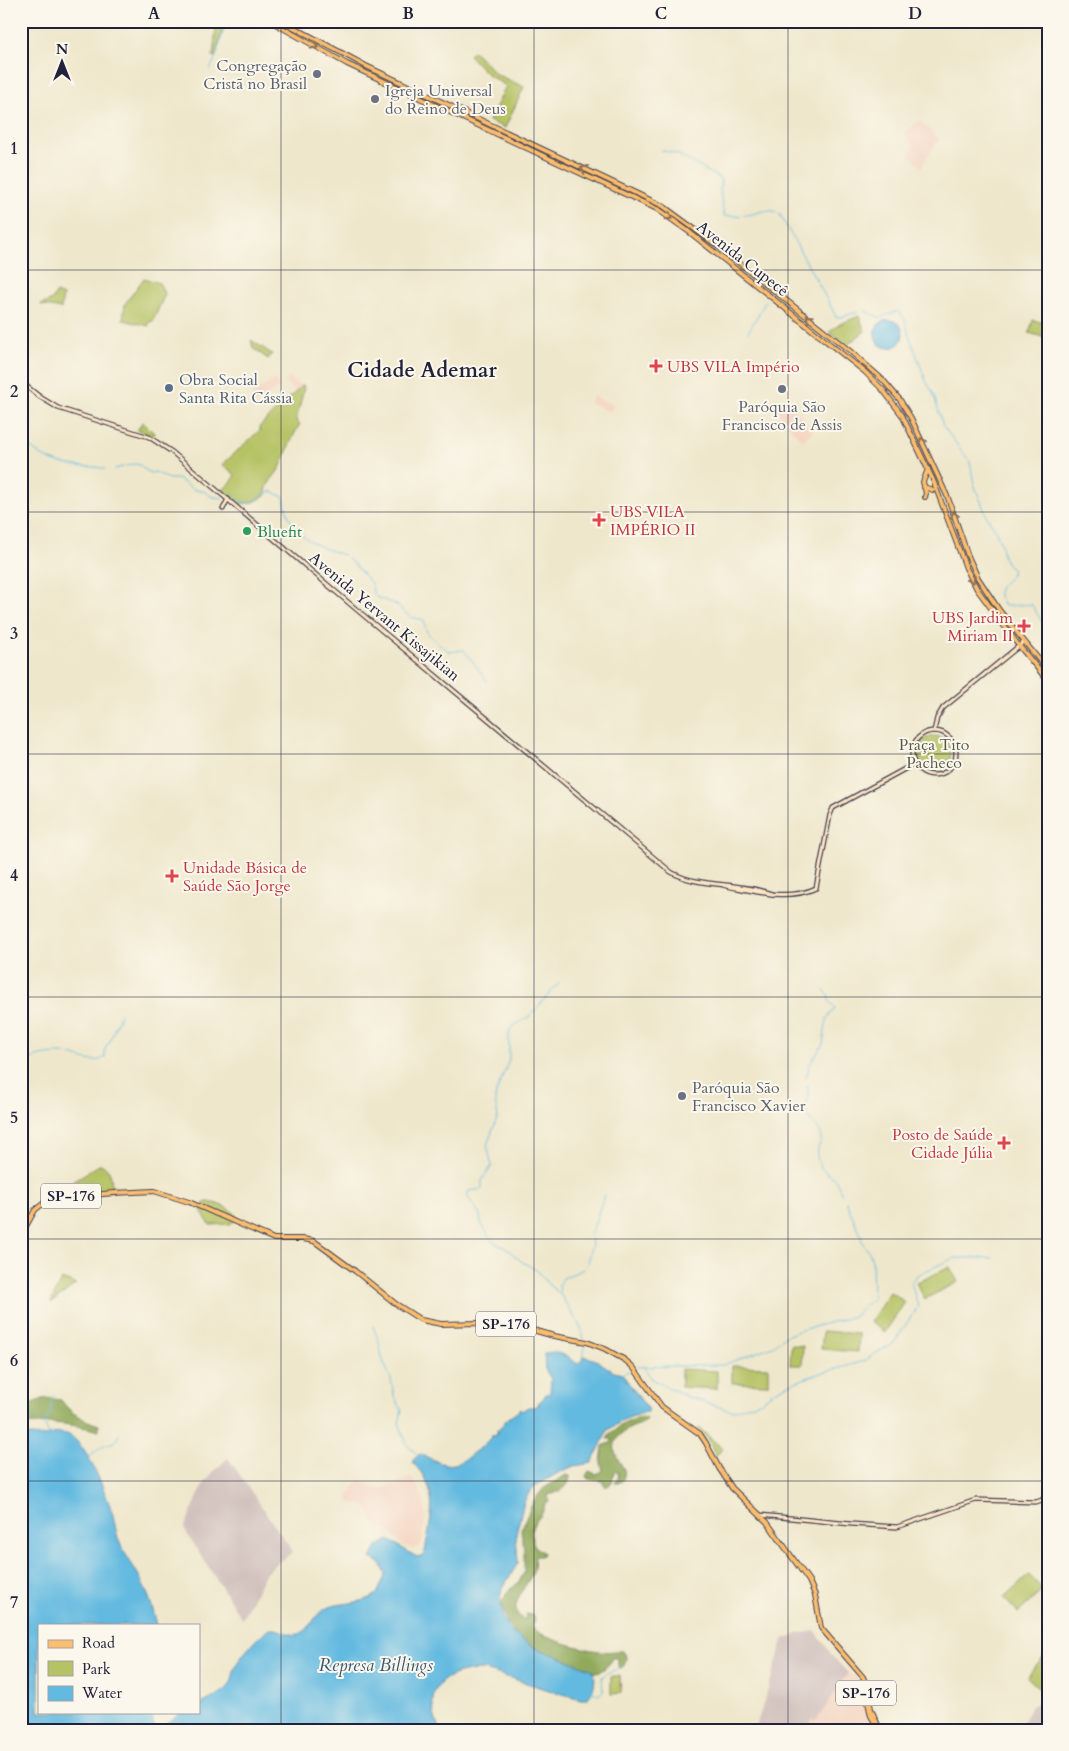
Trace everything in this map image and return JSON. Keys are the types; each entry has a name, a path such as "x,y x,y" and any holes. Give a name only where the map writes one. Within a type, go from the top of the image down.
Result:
{"main road":[{"name":"Avenida Cupecê","path":"270,21 347,64 650,206 674,220 870,376 902,415 945,508 966,568 977,589 1019,646 1048,680"},
{"name":"Avenida Cupecê","path":"282,21 366,66 663,206 850,351 883,380 900,400 911,418 948,498 972,566 992,600 1048,671"},
{"name":"Avenida Yervant Kissajikian","path":"21,382 35,394 58,408 153,439 172,452 356,609 661,864 683,878 772,894 792,894 816,888 833,808 914,764"},
{"path":"925,497 926,492 923,482 928,469"},
{"path":"924,487 933,490"},
{"path":"223,509 228,499"},
{"path":"934,731 937,718 943,708 1024,642"},
{"path":"934,731 946,734 955,745 956,755 952,767 942,774 933,776 922,772 914,764 911,752 916,740 924,733 934,731"},
{"name":"SP-176","path":"21,1236 35,1210 49,1199 154,1191 189,1202 274,1239 314,1241 396,1304 422,1320 442,1324 515,1325 584,1341 605,1349 633,1367 662,1407 700,1434 732,1488 760,1515 809,1582 815,1595 821,1628 847,1658 863,1683 871,1716 880,1730"},
{"path":"760,1515 897,1527 976,1500 1036,1502 1042,1500 1048,1493"}],"shaded area":[{"path":"920,120 939,140 924,161 922,168 910,155 913,146 905,133"},
{"path":"289,377 301,386 296,392 284,383"},
{"path":"275,379 280,387 256,403 251,395"},
{"path":"593,396 613,405 611,412 590,403"},
{"path":"789,402 813,431 802,441 777,412"},
{"path":"228,1458 293,1552 274,1565 265,1574 242,1619 184,1529 202,1487 213,1472"},
{"path":"411,1477 420,1490 426,1515 422,1543 415,1549 403,1546 391,1532 374,1523 371,1519 371,1513 366,1506 350,1502 347,1498 360,1479 375,1489 382,1489"},
{"path":"816,1631 833,1657 848,1673 816,1721 812,1719 807,1730 755,1730 784,1638"},
{"path":"848,1673 861,1681 867,1714 875,1730 807,1730 812,1719 816,1721"},
{"path":"1048,1696 1048,1730 1018,1730 1031,1706"}],"green space":[{"path":"219,21 225,21 215,57 213,56 216,27"},
{"path":"474,51 496,74 524,87 505,128 489,121 506,86 488,75 469,55"},
{"path":"144,278 159,283 165,294 153,321 148,323 149,326 123,320 125,304"},
{"path":"56,293 63,296 61,309 41,305 52,300"},
{"path":"859,316 865,331 847,345 829,332 840,324"},
{"path":"1033,320 1048,324 1046,338 1029,333"},
{"path":"251,340 272,354 268,359 253,348"},
{"path":"303,385 304,388 296,421 300,424 280,468 269,483 265,496 252,503 239,504 222,491 233,480 234,475 222,465 260,430 259,427"},
{"path":"143,422 155,434 153,436 137,430"},
{"name":"Praça Tito Pacheco","path":"934,736 941,737 946,741 950,746 950,760 946,765 941,769 934,770 927,769 922,765 918,760 917,753 918,746 922,741 927,737"},
{"path":"101,1164 110,1175 111,1191 61,1195 63,1187"},
{"path":"208,1202 226,1207 238,1218 230,1224 210,1225 201,1211 204,1203"},
{"path":"950,1267 958,1282 925,1299 916,1283"},
{"path":"61,1279 76,1284 51,1303"},
{"path":"890,1292 905,1302 885,1332 870,1322"},
{"path":"823,1331 859,1334 858,1352 821,1349"},
{"path":"791,1345 803,1346 802,1365 790,1365"},
{"path":"732,1366 768,1367 768,1384 732,1383"},
{"path":"681,1369 717,1371 717,1389 681,1387"},
{"path":"46,1398 61,1400 78,1416 99,1425 99,1431 58,1423 21,1423 21,1407"},
{"path":"641,1417 647,1418 645,1422 625,1431 616,1440 615,1453 624,1470 623,1480 615,1483 619,1476 616,1470 612,1483 606,1487 602,1481 588,1479 586,1476 589,1471 596,1474 603,1471 601,1463 603,1446 612,1442 612,1439 607,1439 610,1435 622,1425"},
{"path":"699,1428 723,1449 715,1456 709,1440"},
{"path":"566,1475 570,1476 568,1484 559,1491 548,1495 549,1501 545,1503 543,1512 532,1528 533,1543 543,1554 535,1556 533,1572 519,1597 516,1610 525,1619 527,1618 526,1614 532,1615 535,1621 532,1627 554,1640 602,1652 623,1651 626,1655 626,1660 622,1668 618,1667 618,1659 614,1657 602,1670 592,1672 548,1657 523,1642 513,1631 506,1618 502,1602 508,1591 517,1584 524,1573 524,1550 521,1530 533,1502 544,1488"},
{"path":"1029,1575 1043,1590 1018,1613 1004,1598"},
{"path":"1048,1652 1048,1682 1040,1689 1027,1677"},
{"path":"611,1676 620,1676 621,1693 611,1694"}],"water":[{"path":"889,320 899,324 903,334 899,344 889,348 879,344 875,334 879,324"},
{"name":"Represa Billings","path":"554,1352 567,1356 576,1363 581,1362 584,1356 596,1360 614,1372 622,1374 649,1411 625,1419 608,1430 592,1463 574,1466 558,1473 535,1486 530,1491 524,1502 516,1534 518,1563 502,1589 500,1598 503,1617 510,1631 531,1646 593,1670 595,1677 594,1685 587,1699 552,1691 485,1670 458,1673 440,1684 435,1693 433,1703 440,1730 21,1730 21,1432 36,1437 63,1433 76,1440 83,1449 101,1484 113,1515 119,1541 138,1573 157,1624 38,1624 38,1714 152,1714 153,1724 156,1728 161,1728 179,1714 200,1714 200,1704 218,1695 230,1685 235,1669 242,1657 266,1631 274,1629 290,1634 299,1634 306,1630 323,1610 335,1605 371,1598 377,1594 386,1574 380,1563 371,1558 377,1547 389,1540 415,1556 420,1557 424,1555 431,1516 431,1497 426,1480 413,1463 413,1460 420,1454 441,1463 459,1463 483,1446 492,1435 495,1436 497,1430 506,1420 520,1409 522,1411 528,1407 540,1405 538,1403 545,1395 550,1393 551,1379 545,1369 544,1353"}],"waterway":[{"path":"210,70 217,54 226,21"},
{"path":"660,150 677,154 719,178 721,181 720,190 724,216 746,215 766,211 779,213 836,317 858,312"},
{"path":"748,332 766,301"},
{"path":"865,311 880,318 898,311 905,319 926,381 933,393 943,426 970,462 974,484 987,517 995,529 1001,544 1003,557 1013,569 1008,579 999,588 1000,598 1004,606 1032,605 1043,624 1048,628"},
{"path":"21,439 40,455 53,461 68,465 105,469"},
{"path":"115,469 134,464 140,465 150,473 155,472 169,479 178,479 195,490 203,491 213,497 222,498"},
{"path":"229,496 232,495 238,500 248,503 271,491 284,497 287,510 296,529 321,547 344,555"},
{"path":"348,558 371,583 374,595 395,604 410,617 424,620 429,635 450,652 464,650 487,681"},
{"path":"559,983 530,1016 512,1027 509,1032 509,1060 496,1093 495,1101 498,1116 487,1145 492,1166 482,1180 482,1189 469,1191 467,1196 480,1215 481,1223 494,1242 538,1271 548,1284 560,1294 581,1328 584,1339"},
{"path":"806,1078 810,1064 823,1044 827,1018 835,1009 829,1002 829,996 824,990"},
{"path":"21,1063 36,1057 57,1054 95,1061 100,1060 105,1057 105,1048 109,1043 120,1015"},
{"path":"807,1085 806,1112 808,1118 820,1131 822,1137 817,1158 822,1169 835,1180 842,1194"},
{"path":"560,1292 559,1285 563,1278 582,1270 586,1266 592,1244 590,1234 604,1195"},
{"path":"637,1367 723,1365 773,1346 784,1337 798,1331 855,1316 861,1308 873,1299 872,1260 862,1242 861,1235 846,1202"},
{"path":"644,1367 651,1379 688,1397 732,1411 762,1401 774,1391 787,1385 865,1361 894,1343 918,1306 911,1282 917,1275 954,1258 993,1258"},
{"path":"373,1326 382,1358 391,1379 394,1396 402,1410 399,1423 407,1445 418,1455"},
{"path":"584,1343 584,1356"},
{"path":"622,1374 632,1370"},
{"path":"49,1435 44,1423 50,1413 53,1396"},
{"path":"21,1427 30,1421 28,1413"},
{"path":"88,1457 101,1447 114,1442 119,1434"},
{"path":"593,1692 598,1695 603,1692 602,1677 623,1667"}],"ferry route":[{"path":"21,1674 27,1730"}],"place":[{"name":"Congregação Cristã no Brasil","path":"317,74"},
{"name":"Igreja Universal do Reino de Deus","path":"375,99"},
{"name":"UBS VILA Império","path":"656,366"},
{"name":"Obra Social Santa Rita Cássia","path":"169,388"},
{"name":"Paróquia São Francisco de Assis","path":"782,389"},
{"name":"UBS VILA IMPÉRIO II","path":"599,520"},
{"name":"Bluefit","path":"247,531"},
{"name":"UBS Jardim Miriam II","path":"1024,626"},
{"name":"Unidade Básica de Saúde São Jorge","path":"172,876"},
{"name":"Paróquia São Francisco Xavier","path":"682,1096"},
{"name":"Posto de Saúde Cidade Júlia","path":"1004,1143"}],"district":[{"name":"Cidade Ademar","path":"422,370"}]}
